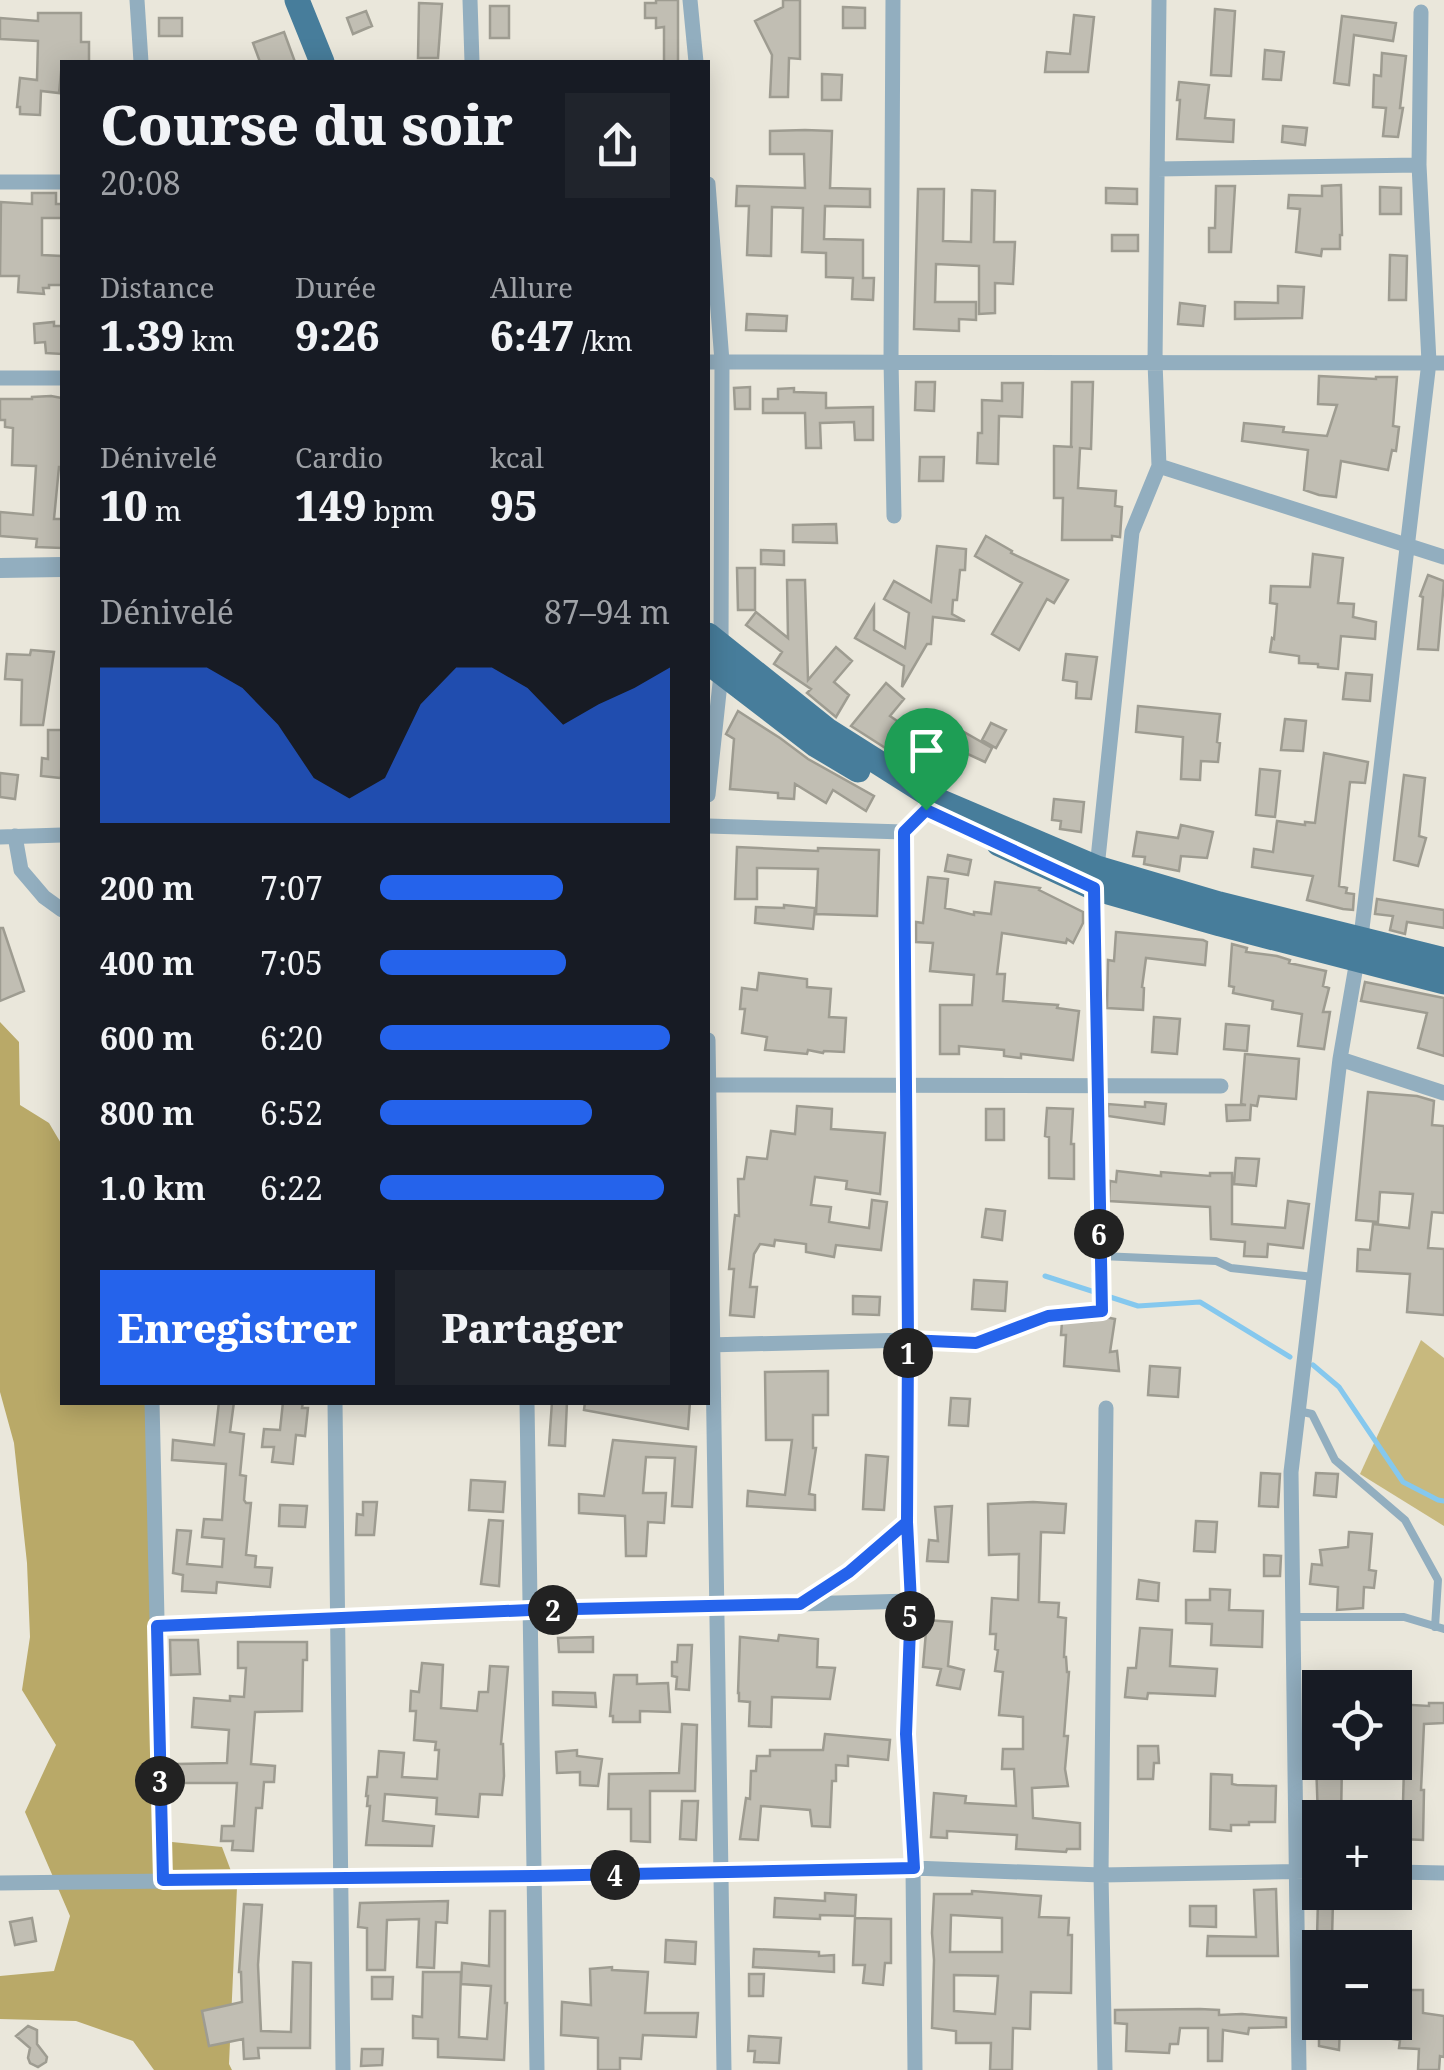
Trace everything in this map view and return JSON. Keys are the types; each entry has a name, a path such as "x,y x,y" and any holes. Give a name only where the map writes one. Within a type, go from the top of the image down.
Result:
{"main road":[{"path":"298,0 321,60"},
{"path":"312,0 335,60"},
{"path":"714,654 816,745 926,810 1096,878 1220,904 1444,982"},
{"path":"714,654 940,801 1096,878"},
{"path":"1358,949 1444,960"}],"street":[{"path":"137,0 141,60"},
{"path":"470,0 472,60"},
{"path":"690,0 696,60"},
{"path":"893,0 894,516"},
{"path":"1099,1264 1096,878 1132,532 1159,466 1155,362 1159,0"},
{"path":"1299,2070 1291,1472 1406,546 1436,363 1419,165 1421,12"},
{"path":"1157,169 1419,165"},
{"path":"0,182 60,182"},
{"path":"710,235 715,361 710,748"},
{"path":"715,361 1436,363"},
{"path":"0,378 60,378"},
{"path":"1159,466 1444,557"},
{"path":"0,568 60,567"},
{"path":"915,2070 914,1868 906,1734 911,1602 907,1522 904,832 926,810"},
{"path":"710,826 904,832"},
{"path":"60,835 7,836 22,870 44,897 60,909"},
{"path":"1340,1058 1444,1093"},
{"path":"710,1085 1220,1086"},
{"path":"724,2070 710,1345 908,1340"},
{"path":"152,1405 163,1880"},
{"path":"335,1405 343,2070"},
{"path":"527,1405 537,2070"},
{"path":"1105,2070 1102,1875 1106,1408"},
{"path":"157,1626 530,1610 911,1602"},
{"path":"0,1883 914,1868 1102,1875 1302,1871"},
{"path":"1412,1872 1444,1873"}],"lane":[{"path":"908,1340 976,1343 1048,1316 1102,1311 1099,1264 1216,1261 1232,1268 1314,1277"},
{"path":"1293,1617 1404,1617 1440,1628 1438,1580 1406,1520 1335,1460 1312,1414 1298,1412"}],"path":[{"path":"800,1604 849,1572 907,1522"}],"shaded area":[{"path":"0,1022 19,1042 20,1105 49,1123 60,1142 60,1405 146,1405 162,1841 222,1847 237,1887 229,2064 232,2070 154,2070 133,2041 76,2021 0,2019 0,1976 54,1971 70,1916 25,1812 56,1745 22,1690 30,1637 27,1563 14,1443 0,1392"},
{"path":"1421,1340 1444,1358 1444,1526 1360,1474"}],"building":[{"path":"678,0 678,60 664,60 664,27 656,28 656,18 645,18 645,3"},
{"path":"783,0 800,0 800,59 789,58 788,97 770,97 772,55 755,21 783,7"},
{"path":"419,3 442,4 438,58 418,58"},
{"path":"490,6 509,6 509,38 490,38"},
{"path":"843,7 865,8 865,28 843,28"},
{"path":"1215,9 1235,11 1231,76 1211,75"},
{"path":"366,11 372,26 353,34 347,18"},
{"path":"38,13 81,13 81,42 89,42 89,60 60,60 59,93 41,91 40,115 20,114 20,78 37,80 38,41 0,39 0,18 38,21"},
{"path":"1074,15 1094,17 1088,72 1045,72 1047,52 1070,54"},
{"path":"1342,16 1396,23 1393,41 1354,35 1349,85 1334,83"},
{"path":"159,18 182,18 182,36 159,36"},
{"path":"284,32 294,60 259,60 253,43"},
{"path":"1265,50 1284,52 1281,80 1263,79"},
{"path":"1382,53 1406,56 1398,137 1383,136 1386,108 1373,107 1374,75 1381,76"},
{"path":"822,74 842,75 841,100 822,100"},
{"path":"1179,82 1209,85 1205,118 1234,120 1233,142 1177,139"},
{"path":"1283,126 1307,128 1305,145 1282,142"},
{"path":"770,131 832,131 830,188 870,189 870,207 825,206 824,239 863,240 863,278 874,278 873,300 852,299 853,278 826,277 826,253 802,252 803,208 772,207 771,256 747,255 749,206 736,206 737,186 805,188 804,154 770,154"},
{"path":"1341,185 1340,249 1322,249 1321,256 1296,252 1300,209 1288,208 1289,195 1322,196 1322,186"},
{"path":"1216,186 1235,186 1231,252 1209,252 1209,228 1215,228"},
{"path":"1380,187 1401,188 1401,214 1380,214"},
{"path":"1106,188 1137,189 1137,204 1106,203"},
{"path":"918,189 944,189 943,241 971,242 972,190 995,191 994,242 1015,242 1013,284 995,283 995,313 979,314 979,266 936,264 935,302 976,302 976,320 959,319 959,331 914,329"},
{"path":"32,193 56,193 56,204 60,204 60,218 42,218 42,255 60,256 60,285 43,288 44,294 18,292 19,276 0,276 1,202 32,204"},
{"path":"1112,235 1138,235 1138,251 1112,251"},
{"path":"1390,255 1407,256 1406,300 1389,300"},
{"path":"1278,286 1304,287 1302,318 1235,319 1235,302 1278,303"},
{"path":"1180,303 1205,306 1203,326 1178,324"},
{"path":"747,314 787,316 786,331 746,330"},
{"path":"54,322 54,326 60,326 60,354 46,353 45,342 35,343 34,324"},
{"path":"1319,376 1397,377 1393,426 1399,427 1396,451 1392,450 1388,470 1341,461 1336,497 1304,490 1308,450 1242,441 1244,423 1327,436 1337,405 1318,404"},
{"path":"916,382 935,382 934,411 915,410"},
{"path":"1072,382 1093,382 1091,449 1080,448 1078,488 1116,491 1115,506 1122,507 1120,537 1062,540 1063,498 1054,498 1054,446 1071,447"},
{"path":"1002,383 1023,383 1022,417 999,416 998,464 977,463 982,400 1002,401"},
{"path":"750,387 750,409 735,409 734,388"},
{"path":"794,388 794,392 826,393 826,408 873,407 873,440 855,440 854,422 820,423 821,448 806,448 805,413 763,413 763,399 778,399 778,389"},
{"path":"60,398 60,467 54,519 60,519 60,548 36,547 37,539 0,536 0,512 33,515 36,466 12,465 13,428 5,427 5,420 0,420 0,399"},
{"path":"920,457 944,457 943,481 919,481"},
{"path":"836,524 837,543 793,542 793,525"},
{"path":"986,536 1011,553 1068,580 1054,603 1047,599 1019,650 992,634 1022,583 975,556"},
{"path":"937,546 966,549 965,570 960,570 952,614 965,621 933,617 931,644 927,644 902,687 904,666 855,638 874,606 874,630 905,648 909,613 884,599 894,581 931,602"},
{"path":"761,550 784,551 784,565 761,564"},
{"path":"1313,554 1343,558 1338,603 1354,604 1353,617 1376,622 1375,639 1341,636 1338,669 1299,663 1299,656 1270,652 1277,604 1270,603 1271,586 1310,587"},
{"path":"737,568 755,568 755,610 738,610"},
{"path":"1428,575 1444,581 1438,650 1418,649 1423,597 1420,596"},
{"path":"787,580 805,580 808,680 836,647 852,661 834,682 849,695 836,717 807,693 811,689 774,664 782,652 746,625 756,612 788,638"},
{"path":"31,650 54,652 43,725 21,725 22,680 5,679 7,654 30,655"},
{"path":"1066,654 1097,657 1091,699 1076,698 1077,682 1063,680"},
{"path":"1346,673 1372,675 1370,701 1343,699"},
{"path":"886,683 904,699 890,716 903,725 887,749 851,726"},
{"path":"1138,706 1220,714 1218,762 1201,761 1200,780 1181,779 1183,737 1136,732"},
{"path":"738,711 808,759 874,796 866,811 833,790 826,803 795,784 794,799 778,798 778,793 730,789 734,739 726,734"},
{"path":"1285,719 1306,721 1303,751 1281,750"},
{"path":"943,720 992,748 985,762 933,738"},
{"path":"991,723 1006,730 996,748 982,740"},
{"path":"48,730 60,730 60,778 41,776 42,758 48,759"},
{"path":"1324,753 1368,762 1365,783 1350,782 1344,836 1339,886 1354,894 1353,910 1307,900 1313,876 1252,867 1254,849 1273,852 1277,821 1315,823"},
{"path":"1260,769 1280,771 1275,817 1256,815"},
{"path":"0,773 18,775 15,799 0,797"},
{"path":"1404,775 1425,778 1419,836 1426,838 1418,866 1394,860"},
{"path":"1054,799 1084,802 1081,832 1060,829 1061,821 1052,820"},
{"path":"1181,825 1213,832 1207,858 1181,856 1179,871 1144,864 1145,857 1133,856 1137,832 1178,838"},
{"path":"737,847 879,850 877,916 816,914 818,869 757,868 757,899 735,899"},
{"path":"948,855 971,860 968,875 945,871"},
{"path":"928,877 948,879 945,908 974,915 991,914 995,882 1040,888 1083,912 1083,923 1073,943 1067,939 1066,943 1002,933 997,974 1005,974 1003,1001 1058,1005 1057,1008 1079,1011 1073,1060 1004,1056 1004,1050 959,1046 959,1054 940,1054 940,1005 972,1005 974,975 930,971 933,943 916,942 916,922 923,923"},
{"path":"1377,899 1444,910 1444,928 1407,922 1405,934 1390,930 1393,916 1375,914"},
{"path":"756,907 815,908 813,929 755,923"},
{"path":"0,928 24,991 0,1001"},
{"path":"1116,932 1203,940 1207,942 1205,965 1146,958 1143,1010 1107,1008 1108,960 1114,961"},
{"path":"1232,944 1247,948 1246,952 1277,956 1290,960 1289,963 1326,971 1323,986 1329,988 1323,1012 1330,1012 1324,1049 1298,1046 1302,1014 1272,1009 1273,1001 1233,993 1234,987 1229,986"},
{"path":"759,973 807,979 807,987 831,989 829,1017 846,1018 844,1052 765,1050 767,1037 742,1033 742,988 757,990"},
{"path":"1365,982 1444,998 1444,1056 1418,1048 1427,1013 1361,1001"},
{"path":"1154,1017 1180,1019 1177,1054 1152,1052"},
{"path":"1226,1024 1249,1026 1247,1051 1224,1049"},
{"path":"1245,1054 1299,1059 1296,1099 1259,1096 1257,1106 1251,1105 1250,1120 1227,1121 1226,1105 1246,1105 1241,1104"},
{"path":"1368,1092 1434,1101 1432,1125 1444,1126 1444,1213 1432,1212 1428,1248 1444,1249 1444,1315 1407,1312 1410,1274 1357,1271 1358,1249 1370,1250 1373,1224 1409,1228 1413,1194 1380,1192 1378,1222 1356,1220"},
{"path":"1145,1102 1166,1104 1164,1124 1108,1116 1108,1104 1145,1107"},
{"path":"797,1106 832,1109 831,1129 885,1133 880,1194 846,1189 847,1181 815,1177 811,1205 831,1207 829,1222 869,1228 872,1200 887,1202 881,1250 836,1245 834,1257 806,1252 806,1244 775,1240 774,1246 760,1244 754,1254 750,1287 757,1287 754,1317 730,1315 734,1269 729,1269 735,1215 739,1216 738,1179 744,1179 747,1157 767,1159 771,1131 795,1134"},
{"path":"1047,1108 1073,1109 1074,1179 1049,1178"},
{"path":"986,1109 1004,1109 1004,1140 986,1140"},
{"path":"1236,1158 1259,1159 1256,1186 1234,1184"},
{"path":"1117,1171 1161,1176 1161,1172 1210,1176 1232,1173 1232,1224 1285,1228 1288,1201 1309,1204 1303,1248 1268,1244 1267,1257 1244,1256 1245,1242 1211,1239 1210,1207 1109,1201 1110,1181 1116,1182"},
{"path":"986,1209 1005,1211 1002,1240 982,1237"},
{"path":"974,1280 1007,1282 1005,1311 972,1309"},
{"path":"853,1296 880,1297 879,1315 853,1314"},
{"path":"1115,1319 1110,1352 1117,1351 1119,1371 1064,1366 1066,1335 1061,1335 1062,1322"},
{"path":"1150,1366 1180,1368 1178,1397 1148,1395"},
{"path":"828,1371 828,1415 813,1415 816,1448 809,1494 815,1495 815,1510 747,1506 748,1491 785,1495 792,1440 766,1440 765,1372"},
{"path":"951,1398 970,1399 968,1426 949,1425"},
{"path":"219,1405 234,1405 230,1432 244,1434 240,1475 246,1476 244,1500 251,1503 246,1555 256,1556 255,1567 272,1568 270,1587 217,1582 216,1593 182,1591 183,1575 173,1573 177,1530 191,1531 187,1564 222,1567 224,1539 202,1537 204,1519 222,1520 226,1464 172,1460 173,1440 214,1445"},
{"path":"283,1405 308,1408 305,1436 296,1435 293,1464 272,1462 274,1447 262,1447 264,1429 280,1430"},
{"path":"552,1405 567,1405 565,1446 549,1445"},
{"path":"585,1405 690,1405 688,1429 584,1410"},
{"path":"613,1440 696,1447 692,1507 672,1506 675,1458 646,1457 643,1493 666,1493 664,1523 648,1522 646,1556 626,1556 625,1516 579,1513 579,1494 604,1496"},
{"path":"866,1455 888,1457 884,1510 863,1509"},
{"path":"1261,1473 1280,1474 1278,1507 1259,1506"},
{"path":"1316,1473 1338,1474 1336,1497 1314,1495"},
{"path":"471,1480 505,1482 503,1512 469,1510"},
{"path":"363,1502 377,1502 374,1535 356,1535 357,1514 363,1515"},
{"path":"988,1504 1066,1504 1064,1533 1041,1532 1039,1602 1059,1603 1058,1617 1066,1618 1064,1657 1069,1672 1064,1736 1068,1736 1068,1786 1032,1788 1033,1818 1080,1823 1080,1849 1066,1852 1016,1849 1017,1835 947,1831 947,1838 931,1837 934,1793 966,1796 965,1803 1016,1806 1014,1769 1002,1769 1003,1749 1023,1749 1023,1717 999,1715 1003,1672 995,1671 996,1634 990,1634 992,1598 1018,1600 1019,1554 989,1555"},
{"path":"280,1505 307,1506 305,1527 279,1526"},
{"path":"952,1506 948,1562 927,1561 929,1540 938,1541 935,1507"},
{"path":"489,1520 503,1521 499,1586 481,1584"},
{"path":"1196,1521 1217,1522 1215,1552 1194,1551"},
{"path":"1349,1532 1372,1534 1369,1570 1376,1571 1374,1588 1364,1587 1363,1608 1337,1610 1338,1587 1310,1584 1312,1564 1322,1565 1320,1550 1348,1547"},
{"path":"1264,1555 1281,1556 1280,1576 1264,1576"},
{"path":"1139,1580 1159,1583 1158,1601 1137,1599"},
{"path":"1210,1589 1230,1590 1229,1610 1263,1611 1262,1647 1211,1645 1212,1624 1186,1623 1186,1600 1210,1600"},
{"path":"927,1620 952,1622 948,1666 964,1670 960,1689 937,1685 941,1669 923,1667"},
{"path":"1140,1628 1172,1630 1170,1666 1217,1669 1215,1696 1148,1693 1147,1699 1125,1697 1128,1668 1136,1668"},
{"path":"779,1635 818,1639 817,1667 835,1668 830,1699 772,1697 771,1727 749,1726 750,1702 739,1701 738,1693 740,1637 778,1641"},
{"path":"593,1637 593,1652 559,1652 558,1638"},
{"path":"170,1640 198,1640 200,1674 171,1675"},
{"path":"238,1642 307,1642 302,1711 255,1712 251,1764 275,1766 274,1782 264,1782 262,1808 256,1808 253,1851 232,1850 233,1841 221,1841 222,1826 234,1826 237,1783 177,1783 177,1764 227,1763 229,1730 192,1727 194,1698 230,1701 230,1696 244,1697 246,1668 238,1668"},
{"path":"678,1645 692,1645 689,1690 676,1689 677,1677 672,1676"},
{"path":"422,1663 443,1665 441,1708 477,1711 479,1692 488,1692 490,1666 508,1667 501,1744 502,1795 480,1794 478,1817 436,1814 437,1798 385,1794 383,1821 434,1826 432,1846 366,1845 368,1777 377,1777 379,1751 404,1753 402,1777 437,1779 436,1742 414,1740 416,1711 410,1711 411,1691 419,1692"},
{"path":"614,1675 637,1675 637,1684 668,1683 670,1712 640,1711 640,1722 613,1722 610,1716"},
{"path":"553,1692 595,1693 596,1707 553,1705"},
{"path":"1444,1703 1444,1723 1424,1724 1423,1840 1412,1839 1412,1800 1403,1800 1404,1780 1412,1780 1412,1705"},
{"path":"682,1724 697,1725 695,1791 650,1791 650,1842 631,1841 631,1809 608,1809 609,1774 679,1773"},
{"path":"825,1734 890,1740 888,1760 848,1756 848,1766 836,1765 830,1827 812,1826 810,1810 761,1806 758,1840 740,1839 757,1756 770,1756 770,1750 823,1750"},
{"path":"1138,1746 1158,1746 1159,1763 1154,1763 1153,1779 1138,1779"},
{"path":"577,1750 577,1756 602,1759 598,1786 580,1785 580,1772 557,1773 556,1752"},
{"path":"1211,1774 1232,1775 1232,1784 1237,1785 1276,1786 1275,1822 1231,1825 1231,1831 1210,1829"},
{"path":"1317,1780 1342,1780 1341,1800 1317,1800"},
{"path":"682,1801 698,1801 696,1840 680,1839"},
{"path":"1276,1889 1278,1956 1207,1956 1208,1936 1256,1937 1254,1890"},
{"path":"825,1893 856,1895 855,1916 774,1917 775,1898 825,1901"},
{"path":"934,1894 1041,1896 1039,1917 1069,1918 1071,1993 1031,1992 1030,2029 1013,2028 1012,2070 990,2070 991,2043 956,2043 956,2031 932,2028","holes":["951,1915 1002,1918 1002,1952 950,1952","954,1975 998,1976 995,2014 954,2011"]},
{"path":"448,1901 447,1923 436,1922 434,1968 417,1967 419,1919 387,1920 385,1970 367,1970 367,1928 358,1927 360,1903"},
{"path":"244,1904 262,1905 258,1965 261,2031 291,2032 293,1962 311,1963 310,2048 258,2048 259,2058 244,2059 243,2039 209,2046 202,2011 242,2002 239,1972"},
{"path":"1190,1906 1216,1906 1216,1927 1190,1926"},
{"path":"1318,1910 1333,1910 1332,1930 1317,1930"},
{"path":"490,1911 505,1911 504,2060 438,2057 438,2039 413,2038 413,2016 422,2017 423,1972 461,1972 459,2037 487,2039 491,1986 461,1984 462,1963 489,1966"},
{"path":"32,1918 36,1941 15,1945 10,1922"},
{"path":"855,1918 891,1919 891,1963 885,1963 883,1985 863,1983 865,1965 853,1965"},
{"path":"666,1940 696,1942 695,1964 665,1962"},
{"path":"754,1949 834,1955 834,1972 753,1967"},
{"path":"612,1967 648,1972 645,2013 698,2013 696,2037 643,2035 641,2059 620,2058 620,2070 598,2070 598,2038 561,2035 562,2002 591,2005 590,1969"},
{"path":"749,1974 764,1974 763,1996 749,1996"},
{"path":"372,1977 393,1977 392,1999 372,1999"},
{"path":"1412,1990 1423,1990 1423,2013 1444,2016 1444,2057 1440,2056 1439,2070 1418,2070 1419,2049 1399,2048 1400,2040 1412,2040"},
{"path":"1115,2010 1219,2010 1219,2015 1286,2018 1286,2027 1249,2028 1248,2034 1223,2030 1222,2061 1208,2061 1208,2028 1180,2028 1178,2044 1170,2044 1169,2053 1126,2051 1127,2024 1115,2023"},
{"path":"28,2026 37,2030 37,2044 47,2057 38,2067 30,2063 30,2048 16,2036"},
{"path":"749,2036 781,2038 779,2063 754,2062 755,2051 748,2051"},
{"path":"1319,2040 1339,2040 1339,2050 1319,2046"},
{"path":"362,2049 383,2049 382,2065 361,2066"}],"waterway":[{"path":"1045,1276 1138,1306 1200,1302 1290,1357"},
{"path":"1313,1365 1339,1387 1403,1482 1444,1501"}],"route":[{"path":"926,810 904,832 907,1522 849,1572 800,1604 530,1610 157,1626 163,1880 914,1868 906,1734 911,1602 907,1522 908,1340 976,1343 1048,1316 1102,1311 1094,888 926,810"}]}
